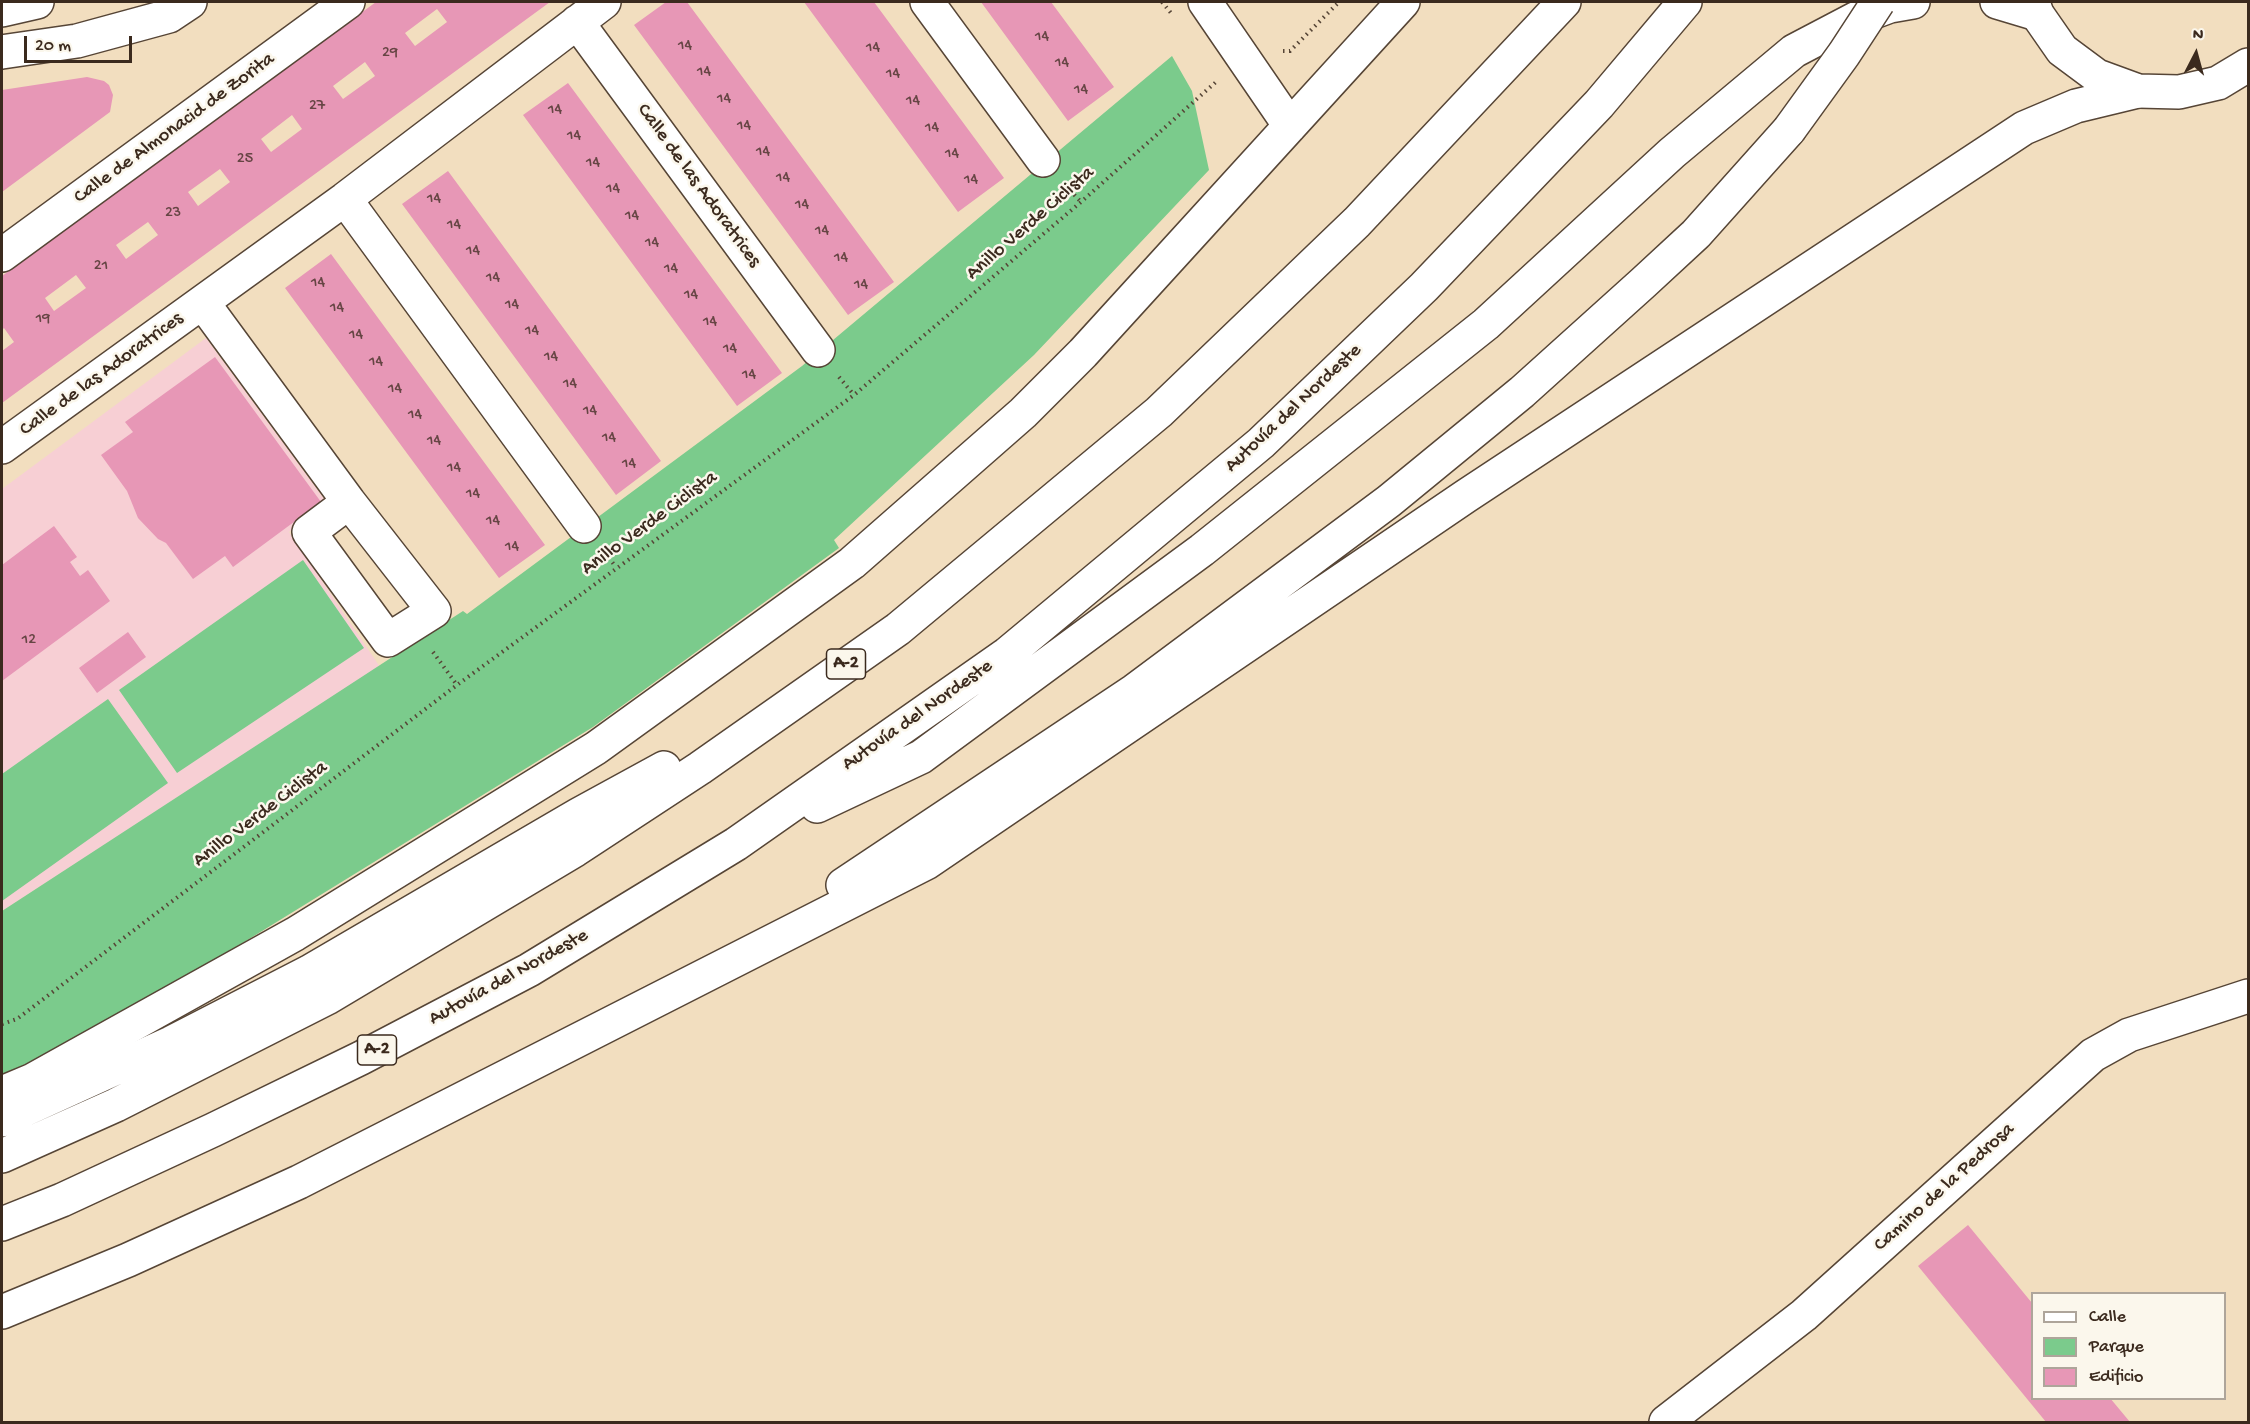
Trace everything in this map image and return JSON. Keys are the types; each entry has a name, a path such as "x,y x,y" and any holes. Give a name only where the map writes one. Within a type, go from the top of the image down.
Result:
{"main road":[{"path":"2,10 37,2"},
{"path":"2,52 77,41 169,16 190,2"},
{"name":"Calle de Almonacid de Zorita","path":"2,255 348,2"},
{"name":"Calle de las Adoratrices","path":"2,447 345,199 604,2"},
{"path":"927,2 1043,160"},
{"path":"1205,2 1290,126"},
{"path":"2,1093 33,1080 295,934 586,754 852,563 1023,413 1083,353 1403,2"},
{"name":"A-2","path":"2,1156 116,1105 327,998 575,850 700,768 898,629 1158,412 1357,222 1564,2"},
{"name":"Autovía del Nordeste","path":"2,1224 62,1200 213,1130 360,1058 529,970 736,844 1007,654 1261,443 1432,279 1599,104 1686,2"},
{"path":"711,973 1134,691 1389,501 1522,392 1696,234 1789,130 1878,2"},
{"path":"736,844 921,757 1202,550 1486,324 1672,153 1786,56 1824,33 1855,19 1890,6 1913,2"},
{"path":"1997,2 2035,8 2062,50 2097,76 2138,91"},
{"name":"Calle de las Adoratrices","path":"577,22 818,350"},
{"path":"2,1312 128,1260 299,1182 926,863 1466,496 2024,128 2076,106 2138,91 2188,90 2218,83 2248,65"},
{"path":"345,199 584,526"},
{"name":"Calle de las Adoratrices","path":"203,303 349,502"},
{"path":"2,1120 171,1043 309,972 578,815 815,686"},
{"name":"Camino de la Pedrosa","path":"1666,1422 1804,1315 2093,1055 2129,1035 2248,996"}],"path":[{"path":"1162,2 1175,19"},
{"name":"Anillo Verde Ciclista","path":"2,1024 17,1019 457,685 854,395 1081,202 1244,57 1262,37 1274,51 1290,51 1340,2"}],"shaded area":[{"path":"206,338 327,503 289,532 380,667 2,911 2,489"}],"green space":[{"path":"1172,56 1192,91 1209,170 1034,355 834,540 839,548 593,727 155,997 14,1070 2,1074 2,911 463,611 467,614 802,366"},
{"path":"303,560 364,648 177,773 119,690"},
{"path":"108,699 168,783 2,901 2,774"}],"building":[{"path":"376,2 550,2 2,403 2,351 14,342 4,328 2,330 2,276","holes":["437,9 447,22 415,46 405,33","365,62 375,76 343,99 333,86","292,115 302,129 271,152 261,139","220,169 230,182 198,206 188,192","148,222 158,235 126,259 116,245","76,275 86,288 54,311 45,298"]},
{"path":"666,2 687,2 894,282 848,315 634,25"},
{"path":"804,2 874,2 1004,178 958,212"},
{"path":"981,2 1051,2 1114,87 1068,121"},
{"path":"87,77 104,81 109,85 113,95 110,112 2,192 2,90"},
{"path":"568,83 782,373 737,406 523,115"},
{"path":"448,171 661,461 616,495 402,204"},
{"path":"331,254 545,545 499,578 285,288"},
{"path":"215,357 321,502 233,567 225,556 193,579 166,543 158,539 138,518 127,491 101,455 133,432 125,422"},
{"path":"54,526 77,557 70,562 80,576 88,570 110,601 2,681 2,565"},
{"path":"128,632 146,657 97,693 79,668"},
{"path":"1968,1225 2031,1302 2031,1400 2112,1400 2130,1422 2046,1422 1918,1266"}]}
